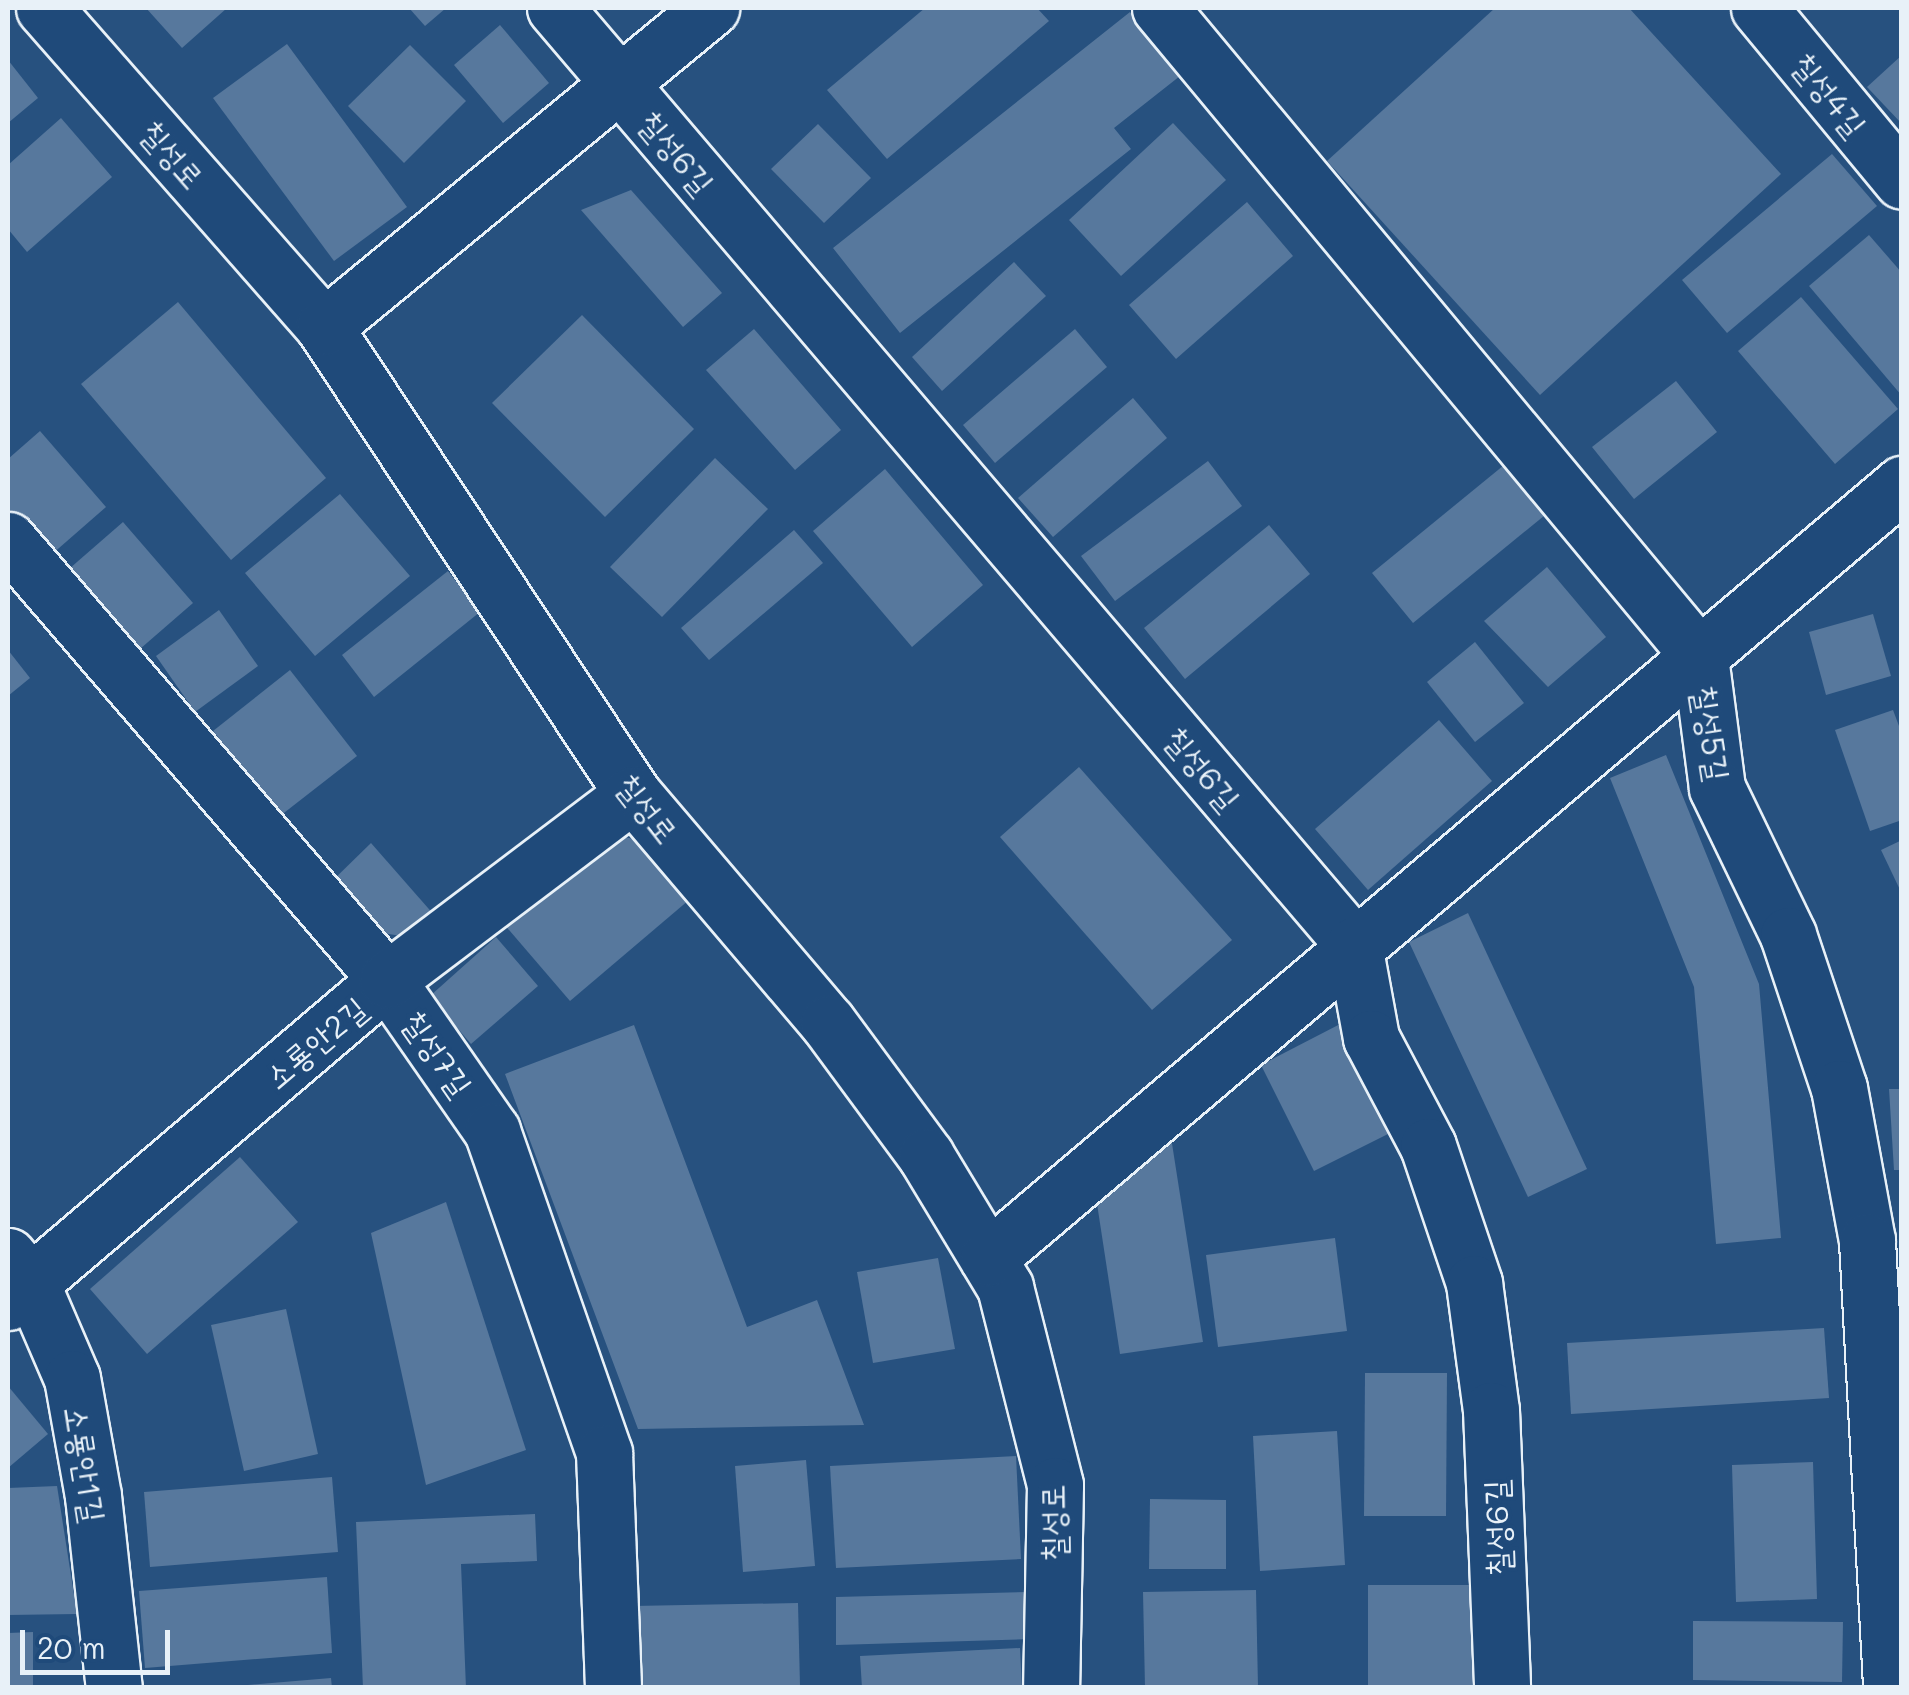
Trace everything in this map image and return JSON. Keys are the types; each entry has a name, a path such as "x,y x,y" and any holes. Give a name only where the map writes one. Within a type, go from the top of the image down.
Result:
{"street":[{"name":"칠성로","path":"44,8 324,327 633,794 828,1023 926,1156 988,1258 1005,1287 1055,1484 1051,1688"},
{"name":"칠성6길","path":"555,8 1354,945 1372,1038 1428,1146 1474,1283 1491,1410 1502,1688"},
{"path":"324,327 711,8"},
{"name":"칠성5길","path":"1160,8 1700,657 1718,788 1788,935 1839,1088 1867,1241 1891,1688"},
{"name":"칠성4길","path":"1759,8 1902,181"},
{"path":"988,1258 1902,484"},
{"name":"칠성7길","path":"8,540 388,980 492,1131 604,1453 613,1688"},
{"name":"소룡안2길","path":"15,1281 388,980 633,794"},
{"name":"소룡안1길","path":"15,1281 72,1378 93,1496 114,1688"}],"building":[{"path":"146,8 227,8 182,48"},
{"path":"409,8 446,8 425,26"},
{"path":"925,8 1037,8 1049,21 887,159 827,90"},
{"path":"1495,8 1629,8 1781,174 1540,395 1327,161"},
{"path":"1130,12 1180,76 1114,128 1131,149 900,333 833,248"},
{"path":"500,25 549,83 503,123 454,65"},
{"path":"287,44 407,207 334,261 213,98"},
{"path":"410,45 466,101 404,163 348,106"},
{"path":"1902,55 1902,124 1867,87"},
{"path":"8,60 38,98 8,123"},
{"path":"61,118 112,177 27,252 8,229 8,165"},
{"path":"1173,123 1226,180 1121,276 1069,220"},
{"path":"818,124 871,178 824,223 771,169"},
{"path":"1832,154 1877,206 1727,333 1682,280"},
{"path":"631,190 722,293 683,327 581,210"},
{"path":"1247,202 1293,256 1176,359 1129,305"},
{"path":"1869,235 1902,273 1902,396 1809,286"},
{"path":"1014,262 1046,296 942,391 912,357"},
{"path":"1801,297 1898,409 1835,464 1738,351"},
{"path":"178,302 326,478 231,560 81,384"},
{"path":"582,315 694,429 605,517 492,403"},
{"path":"754,329 841,430 795,470 706,370"},
{"path":"1075,329 1107,367 995,463 963,425"},
{"path":"1676,381 1717,432 1634,499 1592,447"},
{"path":"1133,398 1167,438 1053,537 1018,498"},
{"path":"40,431 106,507 35,569 8,538 8,459"},
{"path":"715,458 768,509 662,617 610,567"},
{"path":"1208,461 1242,506 1115,601 1081,556"},
{"path":"1509,461 1550,511 1413,623 1372,573"},
{"path":"885,469 983,585 912,647 813,531"},
{"path":"340,494 410,576 315,656 245,573"},
{"path":"123,522 193,603 125,662 54,582"},
{"path":"1269,525 1310,574 1185,679 1144,628"},
{"path":"794,530 823,563 709,660 681,628"},
{"path":"1547,567 1606,637 1548,687 1484,621"},
{"path":"448,571 480,612 374,697 342,655"},
{"path":"219,610 258,666 195,712 156,656"},
{"path":"1873,614 1891,676 1826,695 1809,632"},
{"path":"1475,642 1524,703 1475,742 1427,682"},
{"path":"8,650 30,678 8,696"},
{"path":"290,670 357,756 280,816 213,731"},
{"path":"1893,710 1902,734 1902,820 1870,831 1835,730"},
{"path":"1439,720 1492,781 1368,890 1315,829"},
{"path":"1666,755 1759,984 1781,1238 1716,1244 1694,987 1610,778"},
{"path":"1079,767 1232,940 1152,1010 1000,837"},
{"path":"609,833 653,844 696,894 570,1001 503,923"},
{"path":"1902,840 1902,894 1881,850"},
{"path":"371,843 435,916 408,937 356,929 327,886"},
{"path":"1468,913 1587,1169 1528,1197 1409,942"},
{"path":"496,937 538,986 471,1044 430,996"},
{"path":"1346,1021 1400,1128 1314,1171 1261,1065"},
{"path":"634,1025 747,1327 817,1300 864,1425 638,1429 505,1074"},
{"path":"1889,1089 1902,1089 1902,1170 1894,1170"},
{"path":"1171,1137 1203,1342 1120,1354 1094,1184"},
{"path":"240,1157 298,1222 147,1354 90,1289"},
{"path":"446,1202 526,1450 426,1485 371,1233"},
{"path":"1335,1238 1347,1331 1218,1347 1206,1255"},
{"path":"938,1258 955,1349 873,1363 857,1272"},
{"path":"286,1309 318,1454 244,1471 211,1325"},
{"path":"1824,1328 1829,1398 1571,1414 1567,1343"},
{"path":"1365,1373 1447,1373 1446,1516 1364,1516"},
{"path":"8,1386 48,1434 8,1468"},
{"path":"1337,1431 1345,1565 1260,1571 1253,1436"},
{"path":"1016,1456 1021,1559 836,1568 830,1466"},
{"path":"806,1460 815,1566 743,1572 735,1466"},
{"path":"1813,1462 1817,1599 1736,1602 1732,1465"},
{"path":"332,1477 338,1552 150,1567 144,1492"},
{"path":"57,1486 77,1614 8,1615 8,1488"},
{"path":"1150,1499 1226,1500 1226,1569 1149,1569"},
{"path":"535,1514 537,1561 461,1564 466,1688 363,1688 356,1522"},
{"path":"327,1577 332,1653 145,1668 139,1591"},
{"path":"1368,1585 1484,1585 1485,1688 1368,1688"},
{"path":"1256,1590 1258,1687 1145,1688 1143,1592"},
{"path":"1029,1592 1031,1639 836,1645 836,1597"},
{"path":"798,1603 800,1686 633,1688 633,1606"},
{"path":"1693,1621 1843,1622 1842,1682 1693,1680"},
{"path":"33,1632 33,1688 8,1688 8,1633"},
{"path":"1020,1648 1022,1688 862,1688 860,1656"},
{"path":"331,1678 332,1688 248,1688 248,1685"}]}
